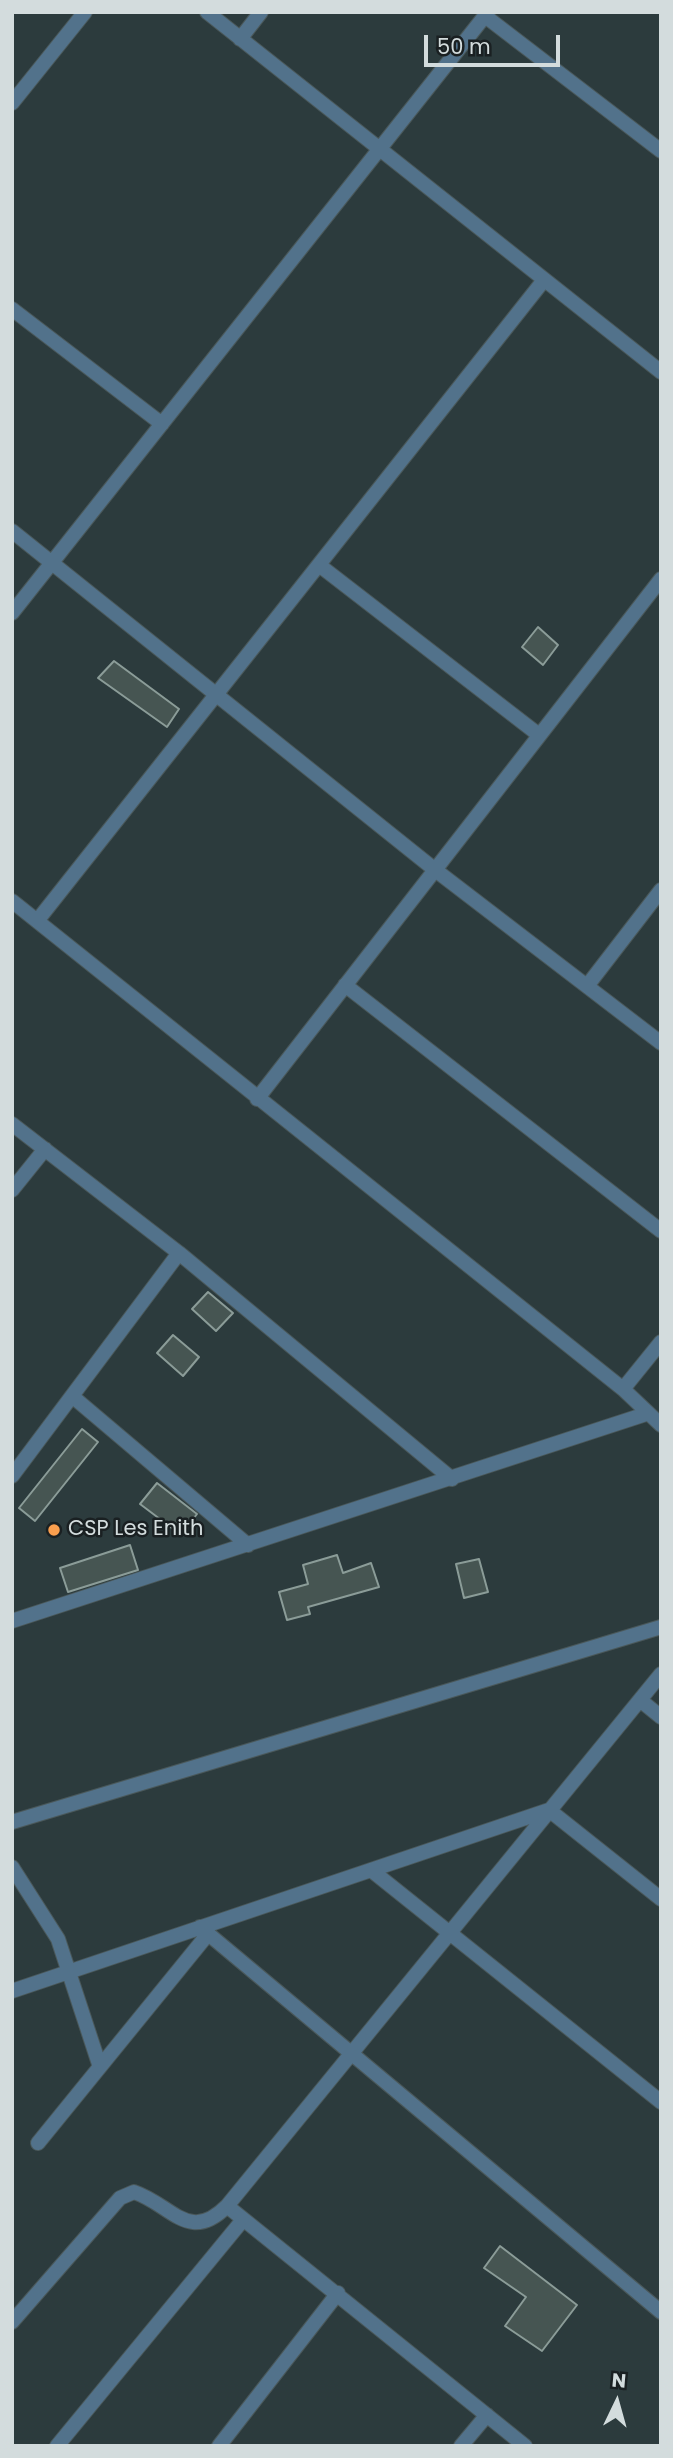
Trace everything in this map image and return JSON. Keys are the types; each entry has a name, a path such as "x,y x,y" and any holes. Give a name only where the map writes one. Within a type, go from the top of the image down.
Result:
{"street":[{"path":"12,103 85,12"},
{"path":"207,12 661,372"},
{"path":"240,39 261,12"},
{"path":"12,613 486,14 661,152"},
{"path":"37,921 544,281"},
{"path":"12,309 162,424"},
{"path":"12,531 435,869 661,1043"},
{"path":"319,565 539,735"},
{"path":"257,1099 661,579"},
{"path":"587,986 661,890"},
{"path":"12,901 623,1389 646,1414 661,1425"},
{"path":"345,985 661,1231"},
{"path":"12,1124 179,1253 452,1479"},
{"path":"12,1190 45,1149"},
{"path":"12,1476 179,1253"},
{"path":"623,1389 661,1342"},
{"path":"72,1396 248,1545"},
{"path":"12,1621 646,1414"},
{"path":"12,1822 661,1627"},
{"path":"12,2322 120,2198 134,2192 150,2197 176,2217 192,2223 213,2220 661,1674"},
{"path":"640,1700 661,1717"},
{"path":"12,1992 204,1931 371,1870 550,1810"},
{"path":"550,1810 661,1899"},
{"path":"12,1867 58,1939 100,2067"},
{"path":"371,1870 661,2102"},
{"path":"204,1931 661,2312"},
{"path":"38,2143 204,1931"},
{"path":"227,2206 242,2221 338,2293 525,2446"},
{"path":"57,2446 242,2221"},
{"path":"219,2446 338,2293"},
{"path":"461,2446 487,2414"}],"building":[{"path":"538,627 558,645 543,665 522,647"},
{"path":"114,661 179,709 167,727 98,678"},
{"path":"208,1292 233,1313 216,1331 192,1309"},
{"path":"173,1335 199,1357 183,1376 157,1353"},
{"path":"82,1429 98,1442 35,1521 19,1508"},
{"path":"157,1483 197,1514 181,1535 140,1504"},
{"path":"130,1545 138,1570 68,1592 60,1568"},
{"path":"337,1555 343,1573 371,1563 379,1587 308,1607 310,1614 287,1620 279,1592 308,1584 303,1565"},
{"path":"479,1559 488,1592 464,1598 456,1564"},
{"path":"500,2246 577,2305 542,2351 505,2326 526,2297 484,2268"}],"place":[{"name":"CSP Les Enith","path":"54,1530"}]}
